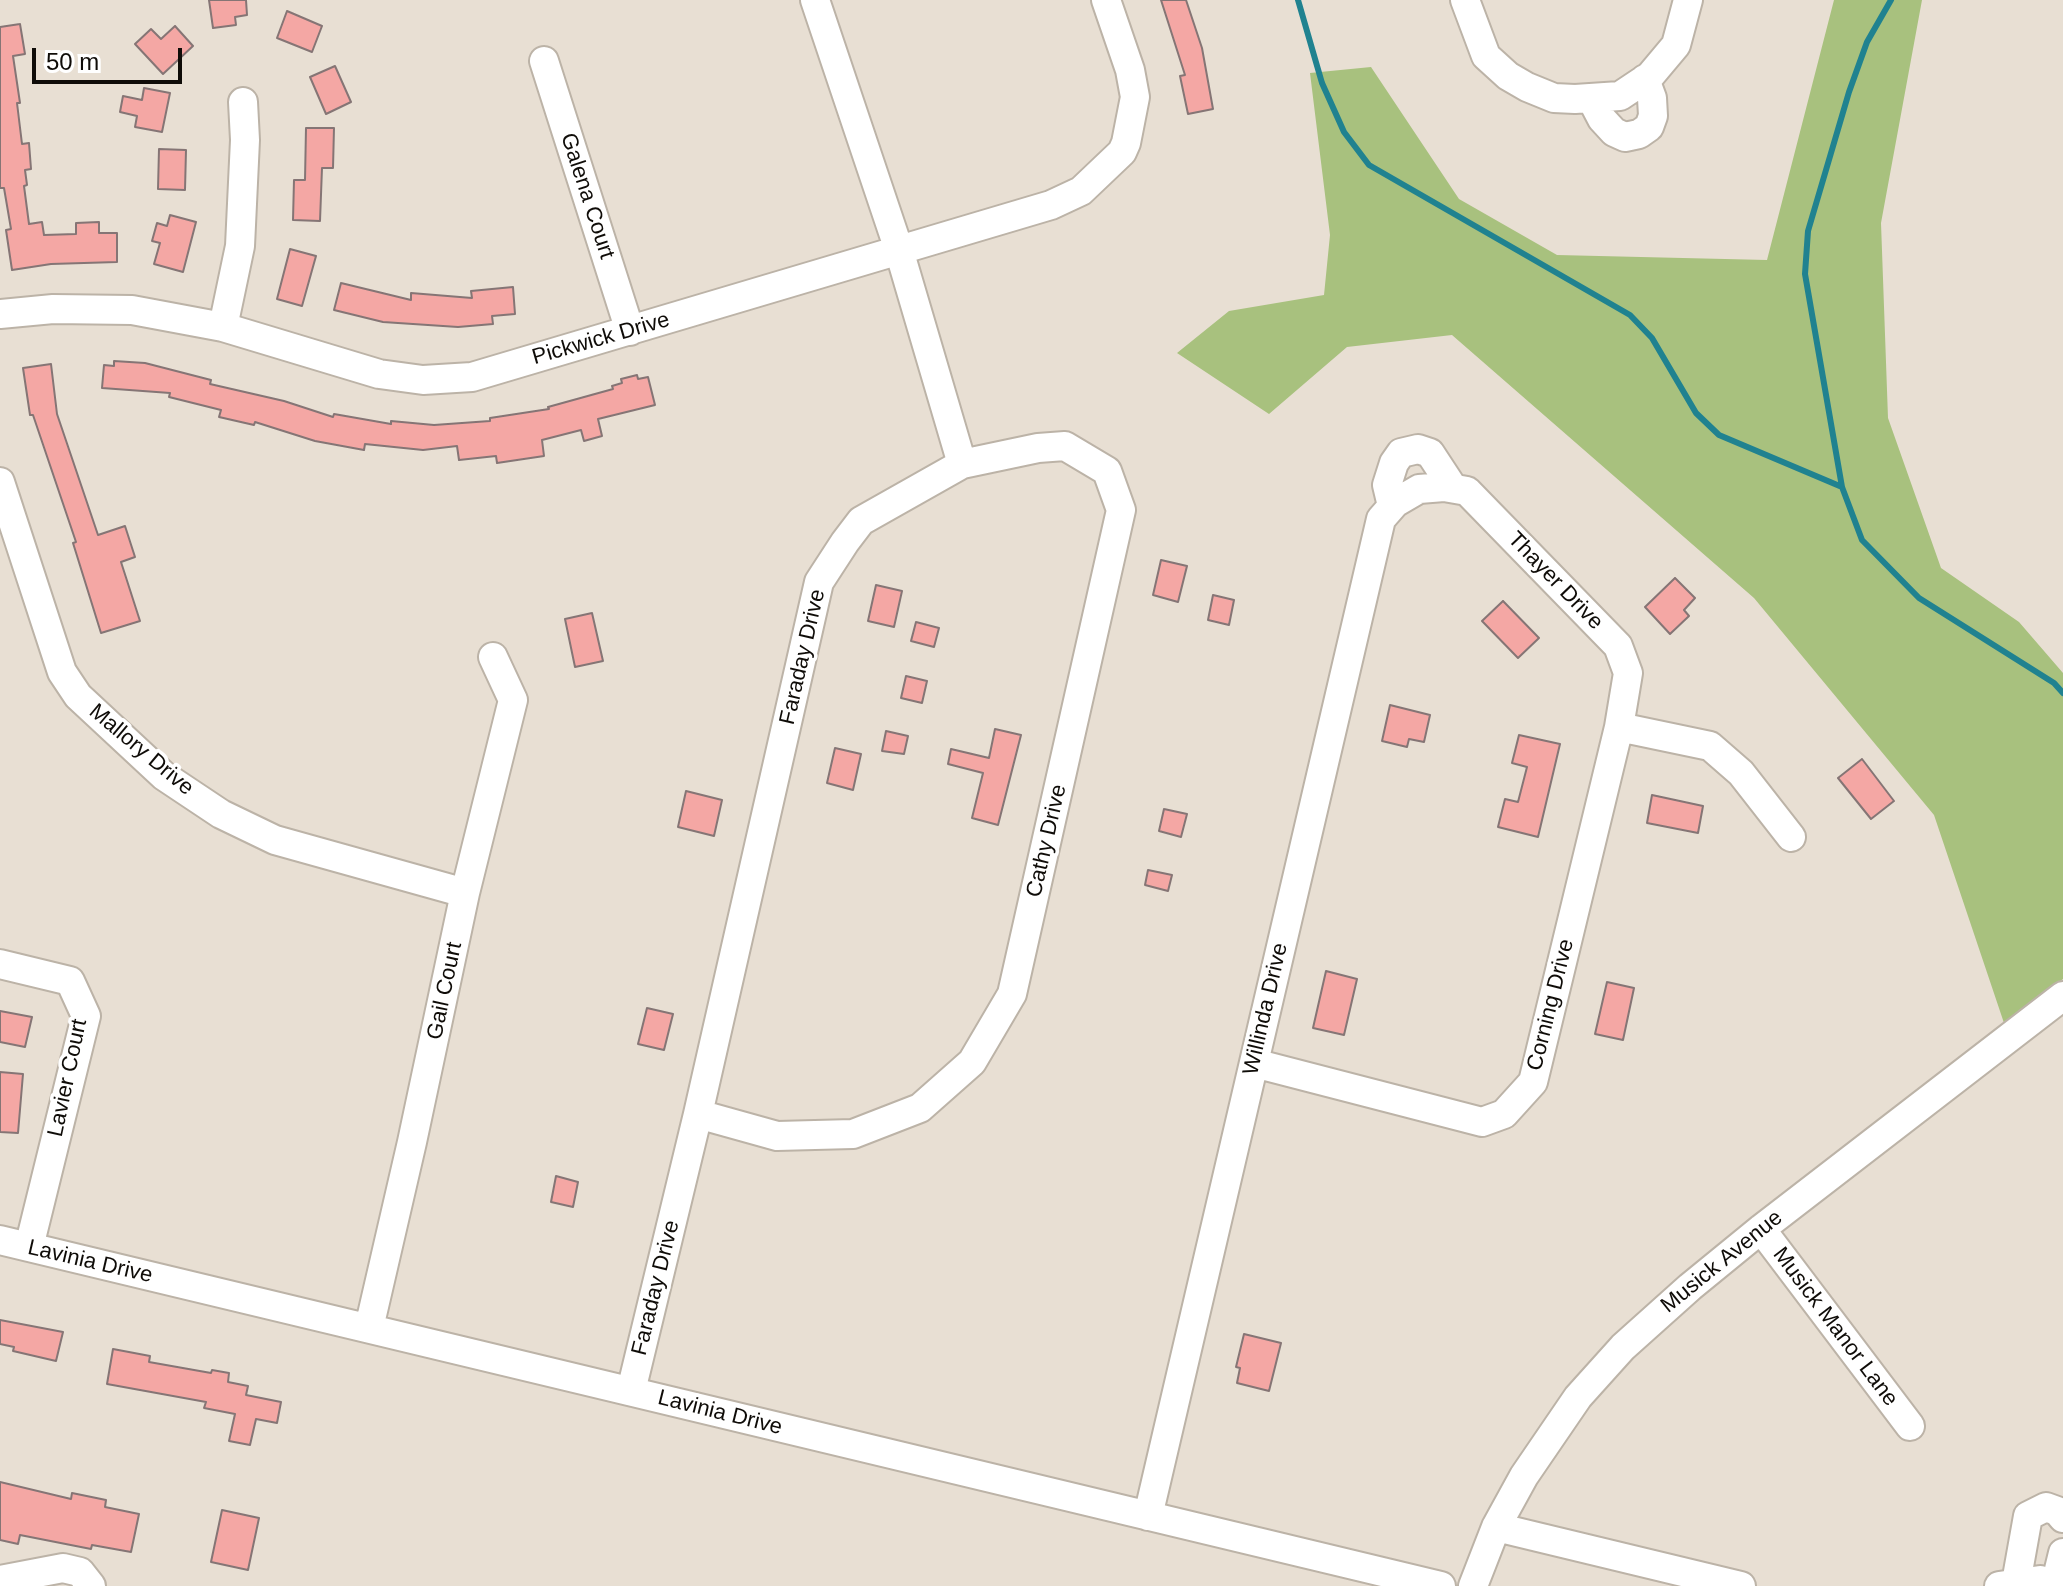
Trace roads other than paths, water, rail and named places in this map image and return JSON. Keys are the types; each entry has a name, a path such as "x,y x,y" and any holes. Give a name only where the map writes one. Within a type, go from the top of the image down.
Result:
{"street":[{"path":"815,0 899,250 962,464"},
{"name":"Pickwick Drive","path":"0,314 53,309 132,310 223,327 379,374 423,380 472,377 1051,205 1081,191 1122,152 1135,97 1130,70 1106,0"},
{"path":"1465,0 1486,56 1508,76 1554,98 1620,96 1645,79 1676,45 1688,0"},
{"name":"Galena Court","path":"544,61 630,331"},
{"path":"1591,98 1602,119 1614,132 1625,137 1639,134 1649,127 1653,116 1652,98 1645,79"},
{"path":"223,327 240,246 245,154 243,102"},
{"name":"Cathy Drive","path":"698,1114 777,1136 853,1134 906,1114 920,1108 972,1062 1012,994 1121,510 1107,471 1065,446 1038,448 962,464"},
{"name":"Willinda Drive","path":"1148,1516 1381,519 1392,506 1387,485 1394,463 1401,453 1418,449 1430,453 1453,488"},
{"name":"Faraday Drive","path":"631,1391 698,1114 819,582 861,521 962,464"},
{"name":"Mallory Drive","path":"0,482 62,672 78,696 164,776 221,814 275,840 465,893"},
{"path":"1392,506 1419,489 1453,488"},
{"name":"Thayer Drive","path":"1453,488 1467,491 1618,646 1628,673 1619,727"},
{"name":"Gail Court","path":"369,1328 465,893 513,700 493,657"},
{"path":"1619,727 1710,746 1741,773 1791,837"},
{"name":"Corning Drive","path":"1254,1063 1482,1122 1504,1114 1533,1082 1619,727"},
{"name":"Lavier Court","path":"0,964 70,981 86,1016 29,1247"},
{"name":"Musick Avenue","path":"1473,1586 1496,1527 1543,1447 1601,1371 1658,1315 1761,1229 2056,1001"},
{"name":"Musick Manor Lane","path":"1761,1229 1910,1426"},
{"name":"Lavinia Drive","path":"0,1240 1441,1586"},
{"path":"2031,1584 2028,1516 2046,1507 2057,1511 2063,1518"},
{"path":"1496,1527 1741,1586"},
{"path":"2031,1584 2063,1553"},
{"path":"0,1580 63,1568 80,1572 91,1586"}],"waterway":[{"path":"1298,0 1322,83 1344,132 1369,165 1630,315 1652,338 1696,413 1719,435 1842,487"},
{"path":"1891,0 1867,42 1849,92 1808,231 1805,274 1842,487 1862,540 1919,598 2054,683 2063,693"}]}
